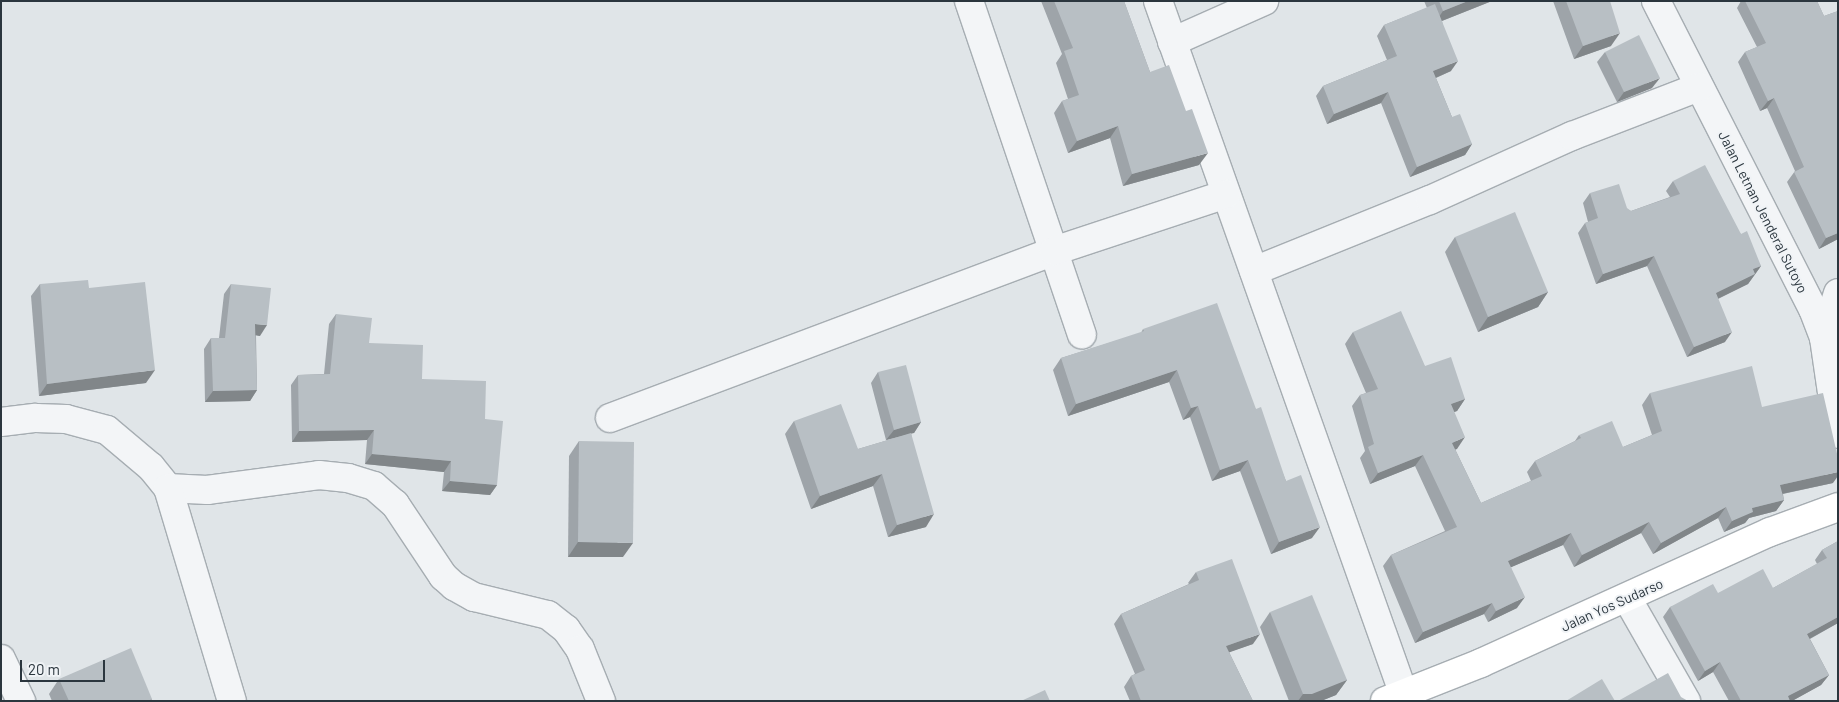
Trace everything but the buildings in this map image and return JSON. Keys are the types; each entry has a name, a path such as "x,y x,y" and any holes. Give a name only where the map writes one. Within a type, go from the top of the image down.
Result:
{"main road":[{"name":"Jalan Yos Sudarso","path":"1394,697 1481,664 1770,532 1838,507"}],"street":[{"path":"969,1 1082,334"},
{"path":"1158,1 1254,271 1394,697"},
{"path":"1172,42 1264,1"},
{"name":"Jalan Letnan Jenderal Sutoyo","path":"1656,1 1813,309 1824,338 1838,434"},
{"path":"1254,271 1430,200 1572,136 1699,87"},
{"path":"610,418 1054,251 1226,194"},
{"path":"1824,338 1838,293"},
{"path":"1,422 36,418 66,419 107,430 151,467 168,488 232,701"},
{"path":"168,488 206,490 319,475 348,478 374,486 395,504 443,576 454,586 474,597 548,616 566,629 580,649 601,701"},
{"path":"1627,598 1686,701"},
{"path":"1,659 21,701"}]}
